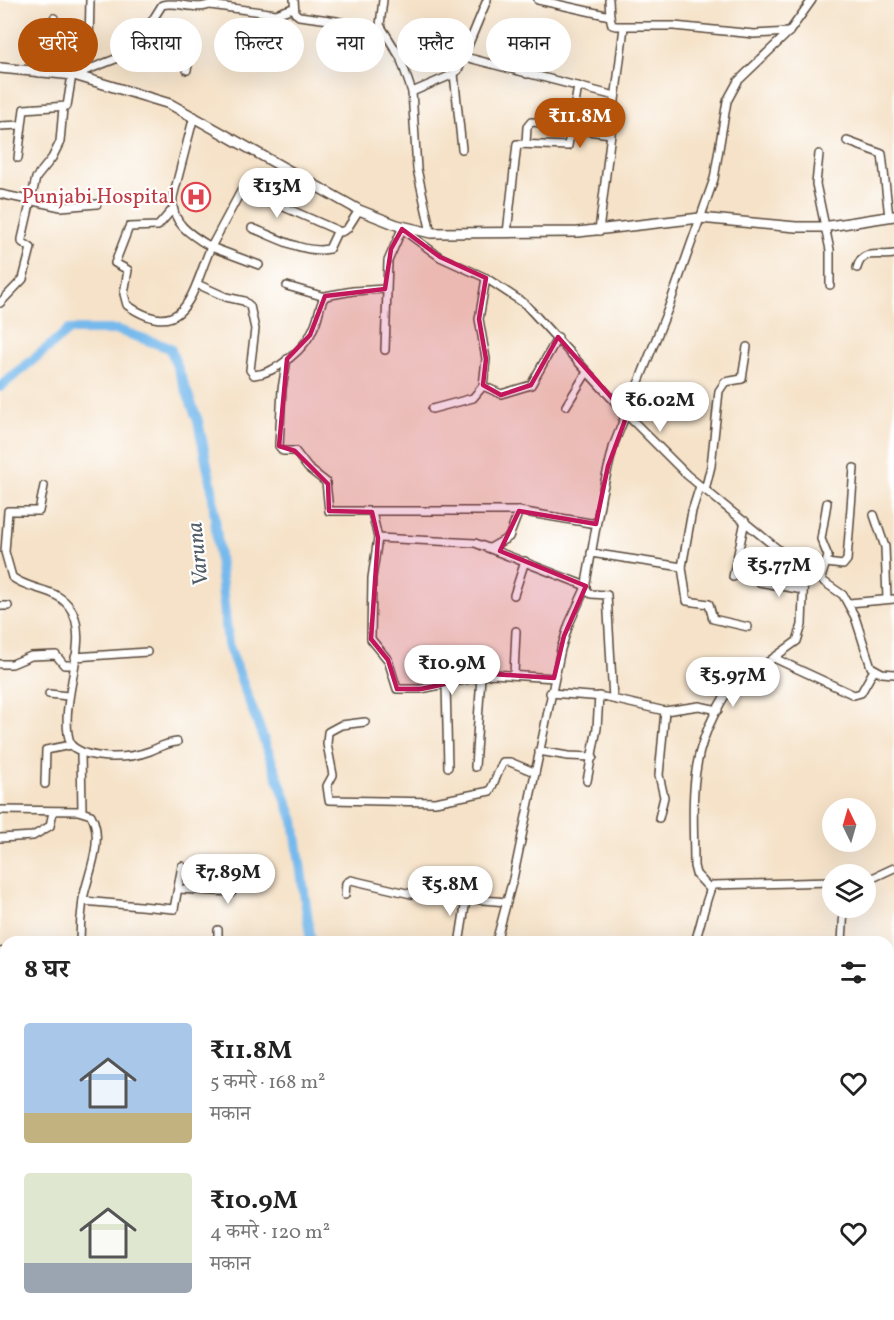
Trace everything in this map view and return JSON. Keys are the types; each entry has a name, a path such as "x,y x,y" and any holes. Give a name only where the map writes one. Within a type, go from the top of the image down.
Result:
{"street":[{"path":"0,303 27,271 32,248 21,239 28,201 36,178 52,158 60,142 63,108 69,102 89,44 90,0"},
{"path":"379,18 383,0"},
{"path":"474,34 487,0"},
{"path":"538,0 610,16"},
{"path":"609,0 612,25 624,27 674,26 754,34 789,32"},
{"path":"498,936 564,636 586,588 596,524 611,455 700,218 716,169 724,115 732,91 789,32 812,0"},
{"path":"153,18 162,5 174,2 213,3 276,14 294,4 299,16 316,18"},
{"path":"599,231 624,27"},
{"path":"385,36 400,57 412,92 417,169 431,233"},
{"path":"474,59 615,96"},
{"path":"77,75 110,61"},
{"path":"0,68 77,75 142,95 194,116 263,158 359,210 400,227 431,233 599,231 700,218 796,227 823,227 892,217 882,154 847,141"},
{"path":"412,92 454,75 456,72"},
{"path":"454,75 462,149"},
{"path":"507,233 516,147 520,143 568,146 578,86"},
{"path":"18,158 23,111 26,108 63,108"},
{"path":"194,116 173,197 172,210 158,226 129,226 115,262 128,270 124,300 132,309 168,318 186,307 211,247 242,190 338,232 345,232 359,210"},
{"path":"526,143 531,122 611,134"},
{"path":"0,126 21,125"},
{"path":"819,154 816,177 823,227 830,250 830,285"},
{"path":"0,194 69,208 97,204"},
{"path":"172,210 187,231 211,247 259,265"},
{"path":"400,227 440,256 486,278 525,304 666,456 702,488 804,568 833,586 849,603 867,659 874,670 894,674"},
{"path":"385,350 385,289 391,249 400,227"},
{"path":"252,228 302,247 318,250 329,249 338,232"},
{"path":"857,268 859,260 867,255 894,254"},
{"path":"432,410 473,398 483,386 486,360 479,319 486,278"},
{"path":"197,284 250,306 255,329 250,354 251,373 258,375 287,359 310,335 325,297"},
{"path":"287,286 325,297 353,291 385,289"},
{"path":"483,386 501,394 531,385 558,337"},
{"path":"747,347 742,379 726,382 719,391 711,466 692,511 682,567 687,601 709,604 713,619 748,627"},
{"path":"287,359 282,389 280,448 295,451 303,463 326,482 329,511 519,511 596,524"},
{"path":"566,406 587,372"},
{"path":"826,563 843,565 847,560 854,468"},
{"path":"44,486 39,511 8,511 2,552 12,577 55,593 73,613 77,632 68,696 68,734 71,745 81,752 120,756 147,752 163,743 177,742"},
{"path":"820,578 826,563 827,551 821,539 828,503"},
{"path":"490,548 509,537 519,511"},
{"path":"372,512 378,538 372,578 371,639 388,660 397,688 412,690 482,676 514,674 554,678"},
{"path":"849,603 891,599 885,547 874,515"},
{"path":"733,577 745,521"},
{"path":"378,538 469,543 490,548 586,588 591,594 607,595 613,699"},
{"path":"591,553 682,567"},
{"path":"514,595 525,561"},
{"path":"710,889 695,871 695,781 699,754 718,710 742,669 761,667 791,647 800,634 804,568"},
{"path":"759,582 803,590"},
{"path":"514,674 516,631"},
{"path":"0,664 12,664 31,656 56,655 64,665 74,661 147,652"},
{"path":"774,658 854,695 861,693 874,670"},
{"path":"475,767 482,676"},
{"path":"446,684 448,767"},
{"path":"550,693 599,696 665,711 699,706 718,710"},
{"path":"49,694 68,696"},
{"path":"587,781 593,757 599,696"},
{"path":"659,818 664,797 659,775 665,711"},
{"path":"365,722 341,725 328,732 327,744 333,775 327,786 328,800 435,802 490,791 503,762 510,762 534,772"},
{"path":"45,784 46,750 71,745"},
{"path":"538,751 593,757"},
{"path":"81,752 82,811"},
{"path":"0,810 82,811 91,815 96,832 83,901 80,936"},
{"path":"0,838 38,835 50,826 53,812"},
{"path":"83,901 172,909 177,905 182,866"},
{"path":"876,876 894,868"},
{"path":"179,889 232,892 235,886 232,869"},
{"path":"345,895 346,883 351,880 411,894 507,902"},
{"path":"710,889 719,884 822,882"},
{"path":"697,936 705,916 710,889"},
{"path":"460,936 466,900"},
{"path":"842,936 843,918"},
{"path":"218,930 218,936"}],"highlighted area":[{"path":"402,229 440,257 486,278 479,319 486,359 483,385 501,395 531,385 558,337 627,415 608,466 596,524 519,511 500,551 586,586 564,636 554,678 492,674 421,689 397,689 388,660 371,639 378,538 372,512 329,511 328,484 295,451 279,446 287,359 310,335 325,296 385,289 391,249"}],"waterway":[{"name":"Varuna","path":"0,387 69,330 118,330 170,348 198,421 212,489 228,644 294,821 310,936"}],"place":[{"name":"Punjabi Hospital","path":"196,197"}]}
